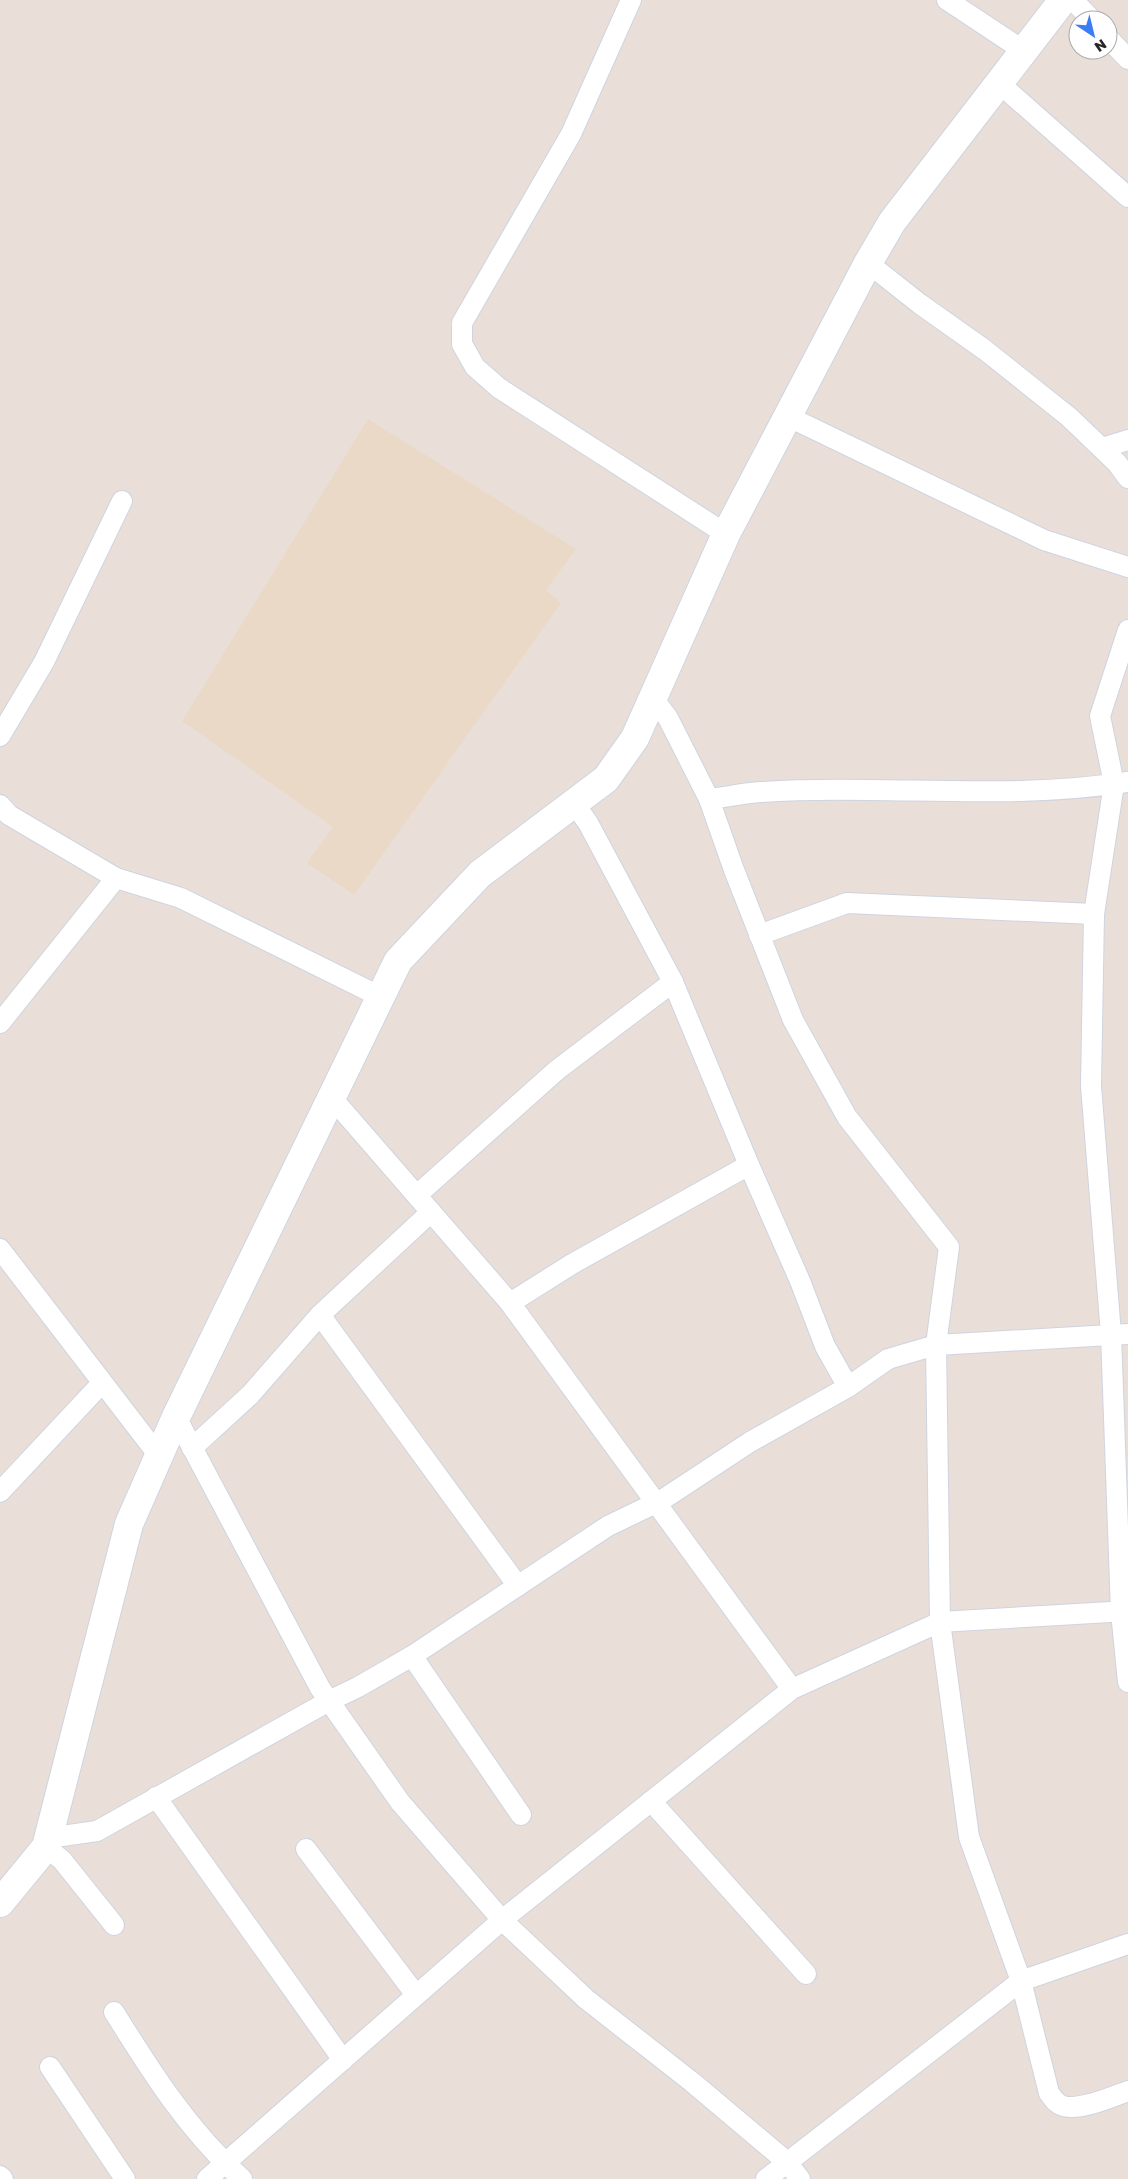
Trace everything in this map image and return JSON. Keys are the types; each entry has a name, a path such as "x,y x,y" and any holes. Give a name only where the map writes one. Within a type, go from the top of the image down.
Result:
{"street":[{"path":"631,0 571,134 462,323 462,344 475,367 499,388 726,534"},
{"path":"947,0 1024,51"},
{"path":"0,1903 47,1842 129,1524 176,1417 398,961 480,874 606,779 635,738 726,534 868,263 892,222 1063,0"},
{"path":"1073,0 1082,10"},
{"path":"1118,48 1128,59"},
{"path":"999,82 1128,197"},
{"path":"868,263 920,304 985,350 1069,417 1118,462 1128,478"},
{"path":"787,416 1044,540 1128,567"},
{"path":"1102,448 1128,440"},
{"path":"0,736 44,662 122,501"},
{"path":"1128,630 1100,716 1121,783 1094,914 1091,1086 1119,1334 1124,1611 1128,1682"},
{"path":"653,698 668,718 709,799 759,935 793,1020 847,1117 949,1247 936,1345 940,1622 969,1837 1021,1981 1049,2093 1056,2102 1064,2106 1074,2107 1128,2091"},
{"path":"709,799 761,792 1016,791 1121,783"},
{"path":"574,803 597,838 673,982 749,1165 800,1281 825,1346 848,1387"},
{"path":"0,805 9,815 116,878 181,898 381,997"},
{"path":"0,1023 116,878"},
{"path":"759,935 847,903 1094,914"},
{"path":"417,1195 557,1070 673,982"},
{"path":"332,1098 510,1303 792,1689"},
{"path":"510,1303 572,1264 749,1165"},
{"path":"192,1448 250,1395 320,1315 431,1212"},
{"path":"3,1261 159,1456"},
{"path":"320,1315 518,1586"},
{"path":"47,1842 97,1831 412,1656 608,1526 657,1502 750,1442 848,1387 888,1359 936,1345 1119,1334"},
{"path":"0,1492 102,1383"},
{"path":"176,1417 315,1679 400,1802 502,1920 586,1999 692,2082 787,2162 800,2179"},
{"path":"206,2179 502,1920 792,1689 940,1622 1124,1611"},
{"path":"412,1656 521,1815"},
{"path":"156,1797 343,2060"},
{"path":"651,1801 806,1974"},
{"path":"47,1842 114,1925"},
{"path":"306,1848 416,1995"},
{"path":"766,2179 1021,1981 1128,1944"},
{"path":"114,2012 150,2070 190,2126 224,2163 242,2179"},
{"path":"50,2067 125,2179"},
{"path":"0,2176 3,2179"}],"shaded area":[{"path":"368,419 576,549 546,590 561,603 354,895 307,863 333,827 182,721"}]}
